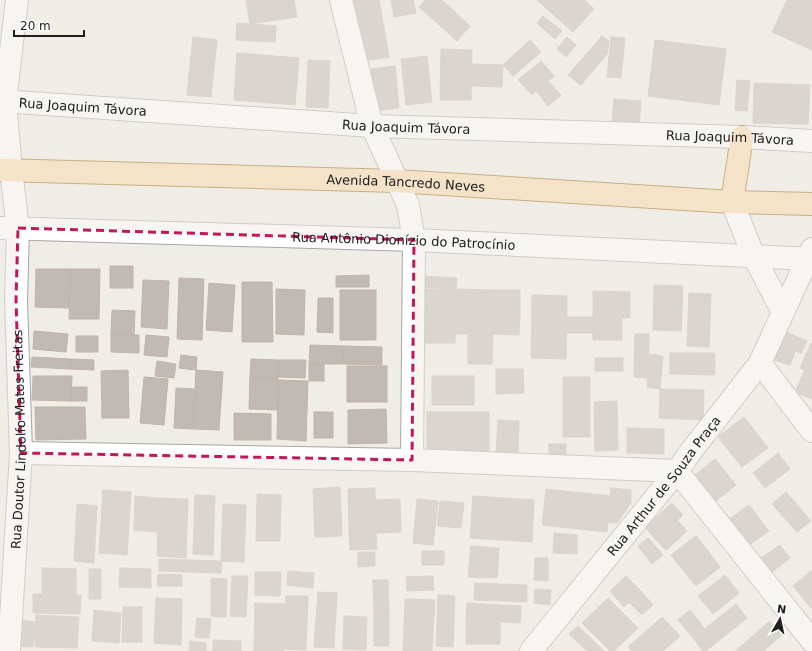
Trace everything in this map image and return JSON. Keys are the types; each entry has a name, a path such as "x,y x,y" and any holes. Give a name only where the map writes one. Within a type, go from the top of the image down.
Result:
{"main road":[{"path":"732,202 742,137"},
{"name":"Avenida Tancredo Neves","path":"5,170 396,180 732,202 812,204"}],"street":[{"name":"Rua Doutor Lindolfo Matos Freitas","path":"9,651 21,453 16,300 5,170 3,101 17,0"},
{"path":"340,0 372,126 408,205 414,240 412,460"},
{"name":"Rua Joaquim Távora","path":"3,101 372,126 742,137 812,141"},
{"path":"732,202 754,257 783,312"},
{"name":"Rua Antônio Dionízio do Patrocínio","path":"9,228 414,240 754,257 811,256"},
{"name":"Rua Arthur de Souza Praça","path":"531,651 677,472 692,450 760,363 811,256"},
{"path":"760,363 812,431"},
{"path":"21,453 412,460 677,472 812,641"}],"highlighted area":[{"path":"18,228 414,240 412,460 21,453 16,300"}],"building":[{"path":"294,0 297,17 250,24 246,1"},
{"path":"352,0 379,0 389,57 363,61"},
{"path":"391,0 413,0 416,13 394,17"},
{"path":"425,0 442,0 470,26 457,41 419,7"},
{"path":"537,0 584,0 594,9 573,32"},
{"path":"787,0 812,0 812,50 772,32"},
{"path":"543,16 562,31 555,39 537,23"},
{"path":"237,23 276,26 275,42 236,40"},
{"path":"602,36 609,41 607,54 581,85 568,75"},
{"path":"193,37 217,40 211,97 187,95"},
{"path":"567,37 576,45 566,57 557,49"},
{"path":"611,37 625,38 621,78 607,77"},
{"path":"530,40 541,52 513,76 503,65"},
{"path":"655,40 726,49 719,105 648,96"},
{"path":"441,49 472,50 471,100 440,100"},
{"path":"237,53 275,56 271,103 234,100"},
{"path":"275,56 299,58 295,105 271,103"},
{"path":"427,56 432,102 406,105 401,59"},
{"path":"308,60 330,61 328,108 306,107"},
{"path":"541,61 554,76 532,95 518,80"},
{"path":"472,64 503,65 502,87 471,86"},
{"path":"395,66 399,108 375,111 371,69"},
{"path":"737,80 750,81 747,111 735,110"},
{"path":"548,81 561,95 548,106 536,91"},
{"path":"754,83 810,85 808,124 753,123"},
{"path":"614,99 641,101 639,125 612,123"},
{"path":"110,266 133,266 133,288 110,288"},
{"path":"36,269 70,269 69,308 35,307"},
{"path":"70,269 100,269 99,319 69,319"},
{"path":"369,275 369,287 336,287 336,276"},
{"path":"421,276 457,278 456,289 420,287"},
{"path":"179,278 204,279 202,340 177,339"},
{"path":"143,280 169,281 167,329 141,327"},
{"path":"242,282 272,282 273,342 242,342"},
{"path":"209,283 235,285 232,332 206,330"},
{"path":"654,285 683,286 681,331 653,330"},
{"path":"276,289 305,290 304,335 276,334"},
{"path":"425,289 456,289 455,343 425,343"},
{"path":"456,289 493,290 493,334 455,334"},
{"path":"340,290 376,290 376,340 340,340"},
{"path":"493,290 520,290 520,317 493,316"},
{"path":"593,291 630,292 630,318 593,317"},
{"path":"689,293 711,294 709,347 687,346"},
{"path":"532,295 567,296 566,359 531,358"},
{"path":"318,298 333,298 333,333 317,332"},
{"path":"112,310 135,311 134,335 111,334"},
{"path":"493,316 520,317 519,335 493,334"},
{"path":"567,317 593,317 593,333 566,333"},
{"path":"593,317 622,318 622,340 593,340"},
{"path":"34,331 68,334 66,352 33,349"},
{"path":"786,332 807,341 801,353 781,344"},
{"path":"111,334 139,335 139,353 111,352"},
{"path":"468,334 493,334 492,364 468,364"},
{"path":"635,334 649,334 648,378 634,377"},
{"path":"146,335 169,337 167,357 144,355"},
{"path":"76,336 98,336 98,352 76,352"},
{"path":"812,343 812,374 800,368"},
{"path":"777,344 795,351 790,365 771,359"},
{"path":"310,345 344,346 343,364 309,364"},
{"path":"344,346 382,347 382,365 343,364"},
{"path":"670,353 715,353 715,375 670,374"},
{"path":"650,354 663,356 660,389 647,387"},
{"path":"181,355 197,357 196,370 179,368"},
{"path":"32,357 70,359 70,369 31,367"},
{"path":"595,358 623,358 623,371 595,371"},
{"path":"70,359 94,360 94,370 70,369"},
{"path":"251,359 279,360 278,377 250,376"},
{"path":"279,360 306,360 305,378 278,377"},
{"path":"157,361 176,364 174,378 155,376"},
{"path":"309,364 324,364 324,381 309,381"},
{"path":"347,366 387,366 387,402 347,402"},
{"path":"496,369 523,369 524,393 496,394"},
{"path":"128,370 129,418 102,418 101,371"},
{"path":"196,370 223,372 219,430 193,429"},
{"path":"805,370 812,374 812,399 795,392"},
{"path":"33,376 72,376 71,401 32,400"},
{"path":"250,376 278,377 277,410 249,409"},
{"path":"432,376 474,376 474,405 432,405"},
{"path":"144,377 168,379 164,425 140,423"},
{"path":"563,377 590,377 590,437 563,437"},
{"path":"278,380 308,381 306,441 277,439"},
{"path":"71,387 87,387 87,401 71,401"},
{"path":"176,388 195,389 193,429 174,428"},
{"path":"660,389 704,390 703,420 659,418"},
{"path":"617,401 618,450 595,451 594,402"},
{"path":"35,407 85,407 86,439 36,440"},
{"path":"386,409 387,443 348,444 348,410"},
{"path":"314,412 333,412 333,438 314,438"},
{"path":"427,412 489,412 489,452 427,451"},
{"path":"234,413 271,414 271,440 234,440"},
{"path":"744,417 755,431 729,451 718,437"},
{"path":"498,420 519,421 518,453 496,452"},
{"path":"627,428 664,429 664,454 627,453"},
{"path":"755,431 768,448 742,467 729,451"},
{"path":"549,444 566,444 566,456 549,456"},
{"path":"778,453 790,469 765,488 753,473"},
{"path":"715,459 736,485 716,501 695,475"},
{"path":"340,487 342,536 315,537 313,489"},
{"path":"375,488 376,533 349,533 348,489"},
{"path":"611,488 631,490 631,503 617,523 608,522"},
{"path":"546,489 610,496 607,532 542,525"},
{"path":"103,490 131,492 127,555 99,553"},
{"path":"786,492 811,521 797,532 772,504"},
{"path":"257,494 281,495 280,541 256,541"},
{"path":"195,495 215,496 213,555 193,554"},
{"path":"135,496 159,498 158,532 134,530"},
{"path":"473,496 534,500 532,542 470,538"},
{"path":"159,498 188,499 186,558 157,556"},
{"path":"400,499 401,532 376,533 375,500"},
{"path":"417,499 438,501 433,545 413,543"},
{"path":"440,501 464,503 461,528 437,526"},
{"path":"672,503 683,515 656,540 645,527"},
{"path":"77,504 97,506 94,563 74,561"},
{"path":"223,504 246,505 244,562 221,561"},
{"path":"749,505 769,531 748,546 728,520"},
{"path":"677,520 687,531 666,550 656,540"},
{"path":"349,533 376,533 377,549 350,550"},
{"path":"554,533 577,535 577,554 553,553"},
{"path":"696,536 708,551 683,570 671,555"},
{"path":"648,538 663,555 652,564 638,546"},
{"path":"780,545 790,558 772,572 761,558"},
{"path":"471,546 499,548 497,578 468,577"},
{"path":"422,551 444,551 444,565 422,565"},
{"path":"708,551 720,567 696,586 683,570"},
{"path":"358,552 375,552 375,566 358,567"},
{"path":"535,558 548,558 548,581 534,580"},
{"path":"159,559 222,561 221,573 159,571"},
{"path":"42,568 76,569 76,595 42,594"},
{"path":"120,568 151,569 151,588 119,587"},
{"path":"89,569 101,569 101,599 89,599"},
{"path":"812,570 812,607 811,608 793,586"},
{"path":"288,571 314,573 313,588 287,585"},
{"path":"255,572 281,572 280,596 255,595"},
{"path":"158,574 182,575 182,586 157,586"},
{"path":"725,575 739,593 713,614 698,596"},
{"path":"232,576 248,576 246,617 230,616"},
{"path":"433,576 434,590 407,591 406,577"},
{"path":"626,576 641,591 624,607 610,591"},
{"path":"211,578 227,579 226,617 211,616"},
{"path":"373,580 388,580 389,614 374,615"},
{"path":"475,583 527,585 527,602 474,600"},
{"path":"535,589 551,590 550,605 534,603"},
{"path":"641,591 653,605 642,615 629,602"},
{"path":"318,592 337,593 334,648 314,647"},
{"path":"33,594 81,595 80,614 33,613"},
{"path":"438,595 455,596 453,647 436,646"},
{"path":"286,596 308,596 306,650 285,649"},
{"path":"156,598 182,599 181,645 154,643"},
{"path":"608,598 638,628 614,651 610,651 582,623"},
{"path":"405,599 435,600 432,651 403,651"},
{"path":"255,603 285,604 284,651 254,651"},
{"path":"467,603 521,606 520,623 466,620"},
{"path":"736,604 747,618 706,651 703,651 693,638"},
{"path":"123,607 142,607 142,642 122,642"},
{"path":"94,610 121,613 119,643 92,641"},
{"path":"690,610 704,628 693,638 678,620"},
{"path":"389,614 389,646 374,646 374,615"},
{"path":"36,615 79,617 77,648 35,647"},
{"path":"344,616 367,617 366,650 343,649"},
{"path":"662,617 680,636 663,651 632,651 628,647"},
{"path":"197,618 211,619 209,638 195,637"},
{"path":"18,620 36,622 33,647 16,646"},
{"path":"466,621 500,622 500,644 466,644"},
{"path":"769,621 782,635 767,648 755,634"},
{"path":"578,626 604,651 587,651 569,634"},
{"path":"755,634 767,648 764,651 735,651"},
{"path":"213,640 241,641 241,651 213,651"},
{"path":"190,641 206,643 206,651 189,651"}]}
